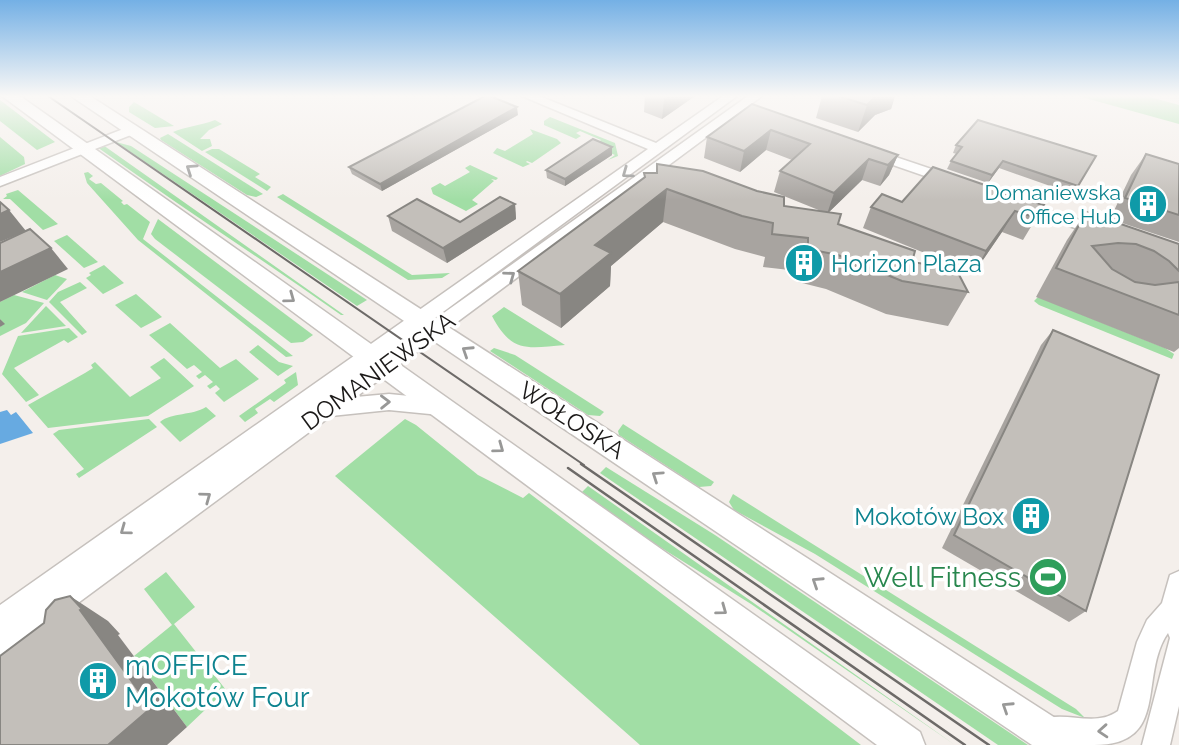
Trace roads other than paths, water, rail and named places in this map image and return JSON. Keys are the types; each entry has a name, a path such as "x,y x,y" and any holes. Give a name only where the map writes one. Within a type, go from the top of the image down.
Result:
{"main road":[{"path":"57,131 907,745"},
{"name":"WOŁOSKA","path":"132,131 1052,738"}],"street":[{"path":"0,182 129,131"},
{"path":"614,131 659,149"},
{"name":"DOMANIEWSKA","path":"428,326 659,149 689,131"},
{"name":"DOMANIEWSKA","path":"0,620 428,326 697,131"},
{"path":"852,146 972,188"},
{"path":"996,197 1061,220 1081,232 1114,240"},
{"name":"DOMANIEWSKA","path":"0,645 327,409 378,361"},
{"path":"327,409 390,401 443,408"},
{"path":"1052,738 1111,732 1127,724 1134,712 1153,630 1166,614 1177,607"},
{"path":"1157,745 1179,647"}],"water":[{"path":"7,410 11,415 16,412 33,433 0,444 0,412"}],"tram line":[{"path":"99,131 584,465"},
{"path":"581,464 989,745"},
{"path":"568,468 965,745"}],"place":[{"name":"Domaniewska Office Hub","path":"1148,204"},
{"name":"Horizon Plaza","path":"804,263"},
{"name":"Mokotów Box","path":"1031,516"},
{"name":"Well Fitness","path":"1048,577"},
{"name":"mOFFICE Mokotów Four","path":"98,681"}]}
